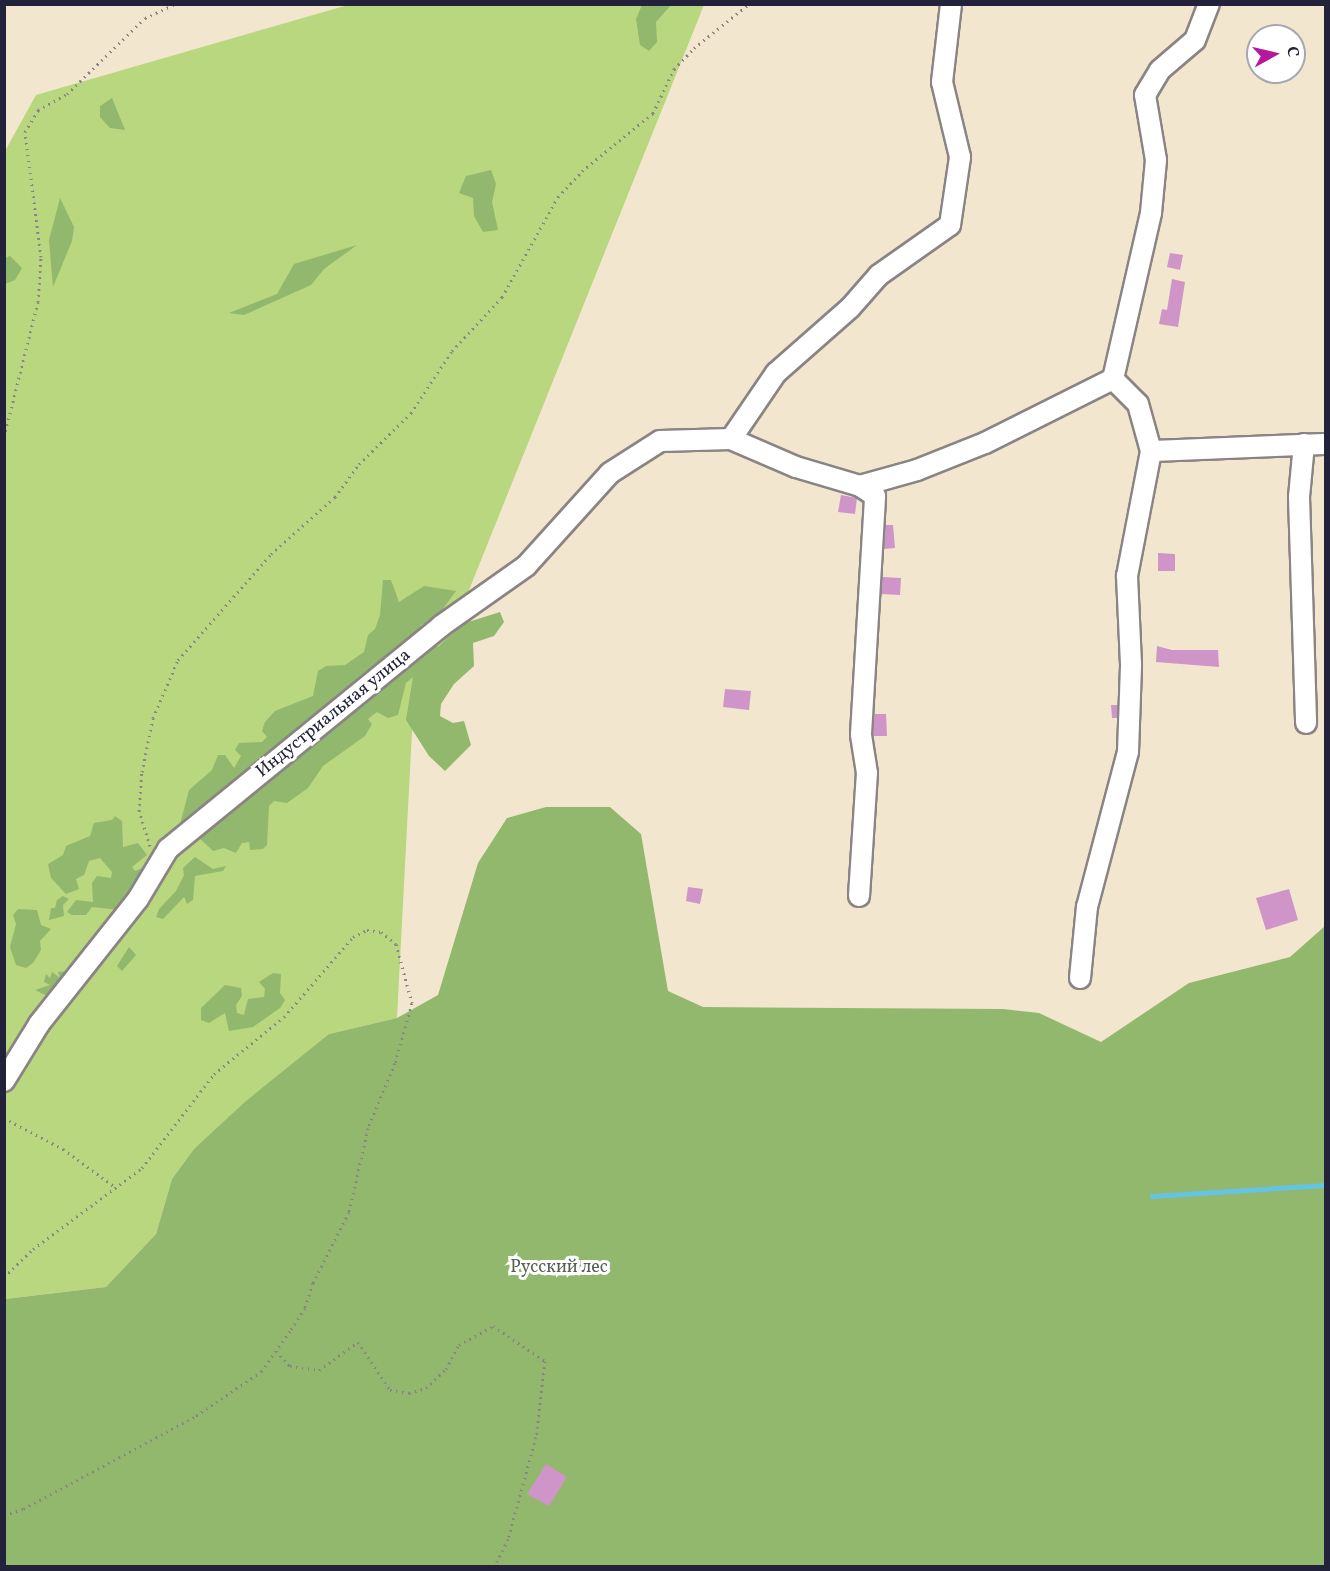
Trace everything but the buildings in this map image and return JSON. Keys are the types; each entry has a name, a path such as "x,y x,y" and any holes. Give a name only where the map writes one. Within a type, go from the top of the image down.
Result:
{"street":[{"path":"858,896 867,773 861,734 875,496 861,486 796,467 731,439 776,373 850,308 879,275 950,225 960,157 942,82 951,4"},
{"path":"1113,379 1151,213 1156,160 1145,95 1160,70 1196,40 1209,4"},
{"path":"861,486 916,470 985,443 1113,379"},
{"path":"1080,978 1088,907 1128,752 1131,664 1127,576 1151,451 1138,404 1113,379"},
{"name":"Индустриальная улица","path":"4,1081 39,1024 138,899 156,868 177,842 441,626 526,566 610,473 660,441 731,439"},
{"path":"1304,444 1299,497 1306,723"},
{"path":"1151,451 1326,444"}],"path":[{"path":"4,437 38,302 41,257 25,132 38,110 67,94 145,18 175,4"},
{"path":"156,868 139,811 142,772 153,718 178,660 270,554 335,497 359,464 411,413 452,351 502,297 558,197 582,171 653,113 674,69 694,48 749,4"},
{"path":"4,1277 33,1249 142,1168 214,1074 284,1017 353,937 367,930 381,932 396,944 412,1003 395,1063 368,1128 349,1212 313,1283 305,1308 262,1371 194,1418 23,1509 4,1515"},
{"path":"4,1118 63,1149 115,1188"},
{"path":"275,1350 290,1366 318,1370 358,1342 390,1390 409,1393 426,1388 446,1369 459,1345 493,1326 546,1361 536,1437 508,1539 495,1566"}],"green space":[{"path":"348,5 704,5 412,732 397,1018 329,1034 194,1149 172,1179 156,1234 106,1287 5,1299 5,151 36,95"},
{"path":"642,5 671,5 656,22 657,42 649,51 640,45 636,19"},
{"path":"112,98 125,130 110,128 100,117 100,106"},
{"path":"491,170 496,184 492,202 498,230 483,232 474,216 473,198 459,193 466,176"},
{"path":"60,198 74,227 72,241 53,287 49,240"},
{"path":"357,245 324,269 311,285 244,315 229,313 277,294 294,264"},
{"path":"10,256 22,268 15,280 5,284 5,258"},
{"path":"383,580 391,580 399,602 424,586 456,591 437,617 421,625 414,640 337,704 180,824 189,790 212,770 218,755 225,755 234,768 241,756 235,750 239,743 262,742 267,737 262,731 265,722 275,711 313,696 318,671 326,666 345,665 364,652 368,635 375,629 380,615"},
{"path":"500,612 504,622 494,636 473,643 474,666 454,684 441,704 440,716 453,723 464,721 471,745 445,771 429,756 406,720 413,677 406,683 398,715 388,718 377,712 368,719 372,724 365,736 323,766 308,788 287,803 274,801 269,806 267,845 263,849 250,850 249,842 242,843 236,853 224,848 213,851 197,836 434,643 438,647 462,624"},
{"name":"Русский лес","path":"546,807 610,807 641,834 668,991 703,1007 1003,1009 1039,1013 1101,1042 1189,983 1290,957 1325,926 1325,1566 5,1566 5,1299 106,1287 156,1234 172,1179 194,1149 246,1101 329,1034 397,1018 438,995 478,863 507,818"},
{"path":"115,816 122,821 123,847 138,843 147,855 132,867 135,871 148,866 120,910 92,907 86,915 72,915 67,912 76,900 93,902 92,883 97,876 111,878 112,872 100,858 89,861 84,875 76,879 79,889 66,894 51,878 48,864 63,855 66,846 90,836 94,823 112,820"},
{"path":"195,857 213,869 226,866 223,871 195,876 193,900 187,904 184,897 163,919 156,917 159,909 176,891 184,875 183,868"},
{"path":"63,896 69,899 63,905 64,916 49,920 51,908 55,908 57,900"},
{"path":"18,909 37,910 41,925 51,929 40,941 41,950 33,963 26,968 16,965 10,947 16,924 13,915"},
{"path":"129,947 136,955 122,971 117,966"},
{"path":"67,971 60,983 56,982 54,993 45,995 35,990 50,985 44,982 46,974 50,978 52,972 60,978 58,972"},
{"path":"273,973 281,974 280,993 285,1000 280,1008 253,1027 229,1031 225,1013 209,1023 201,1020 201,1008 225,985 241,988 242,996 236,1005 237,1013 244,1015 248,999 264,997 265,989 259,982"}],"waterway":[{"path":"1152,1196 1326,1185"}]}
